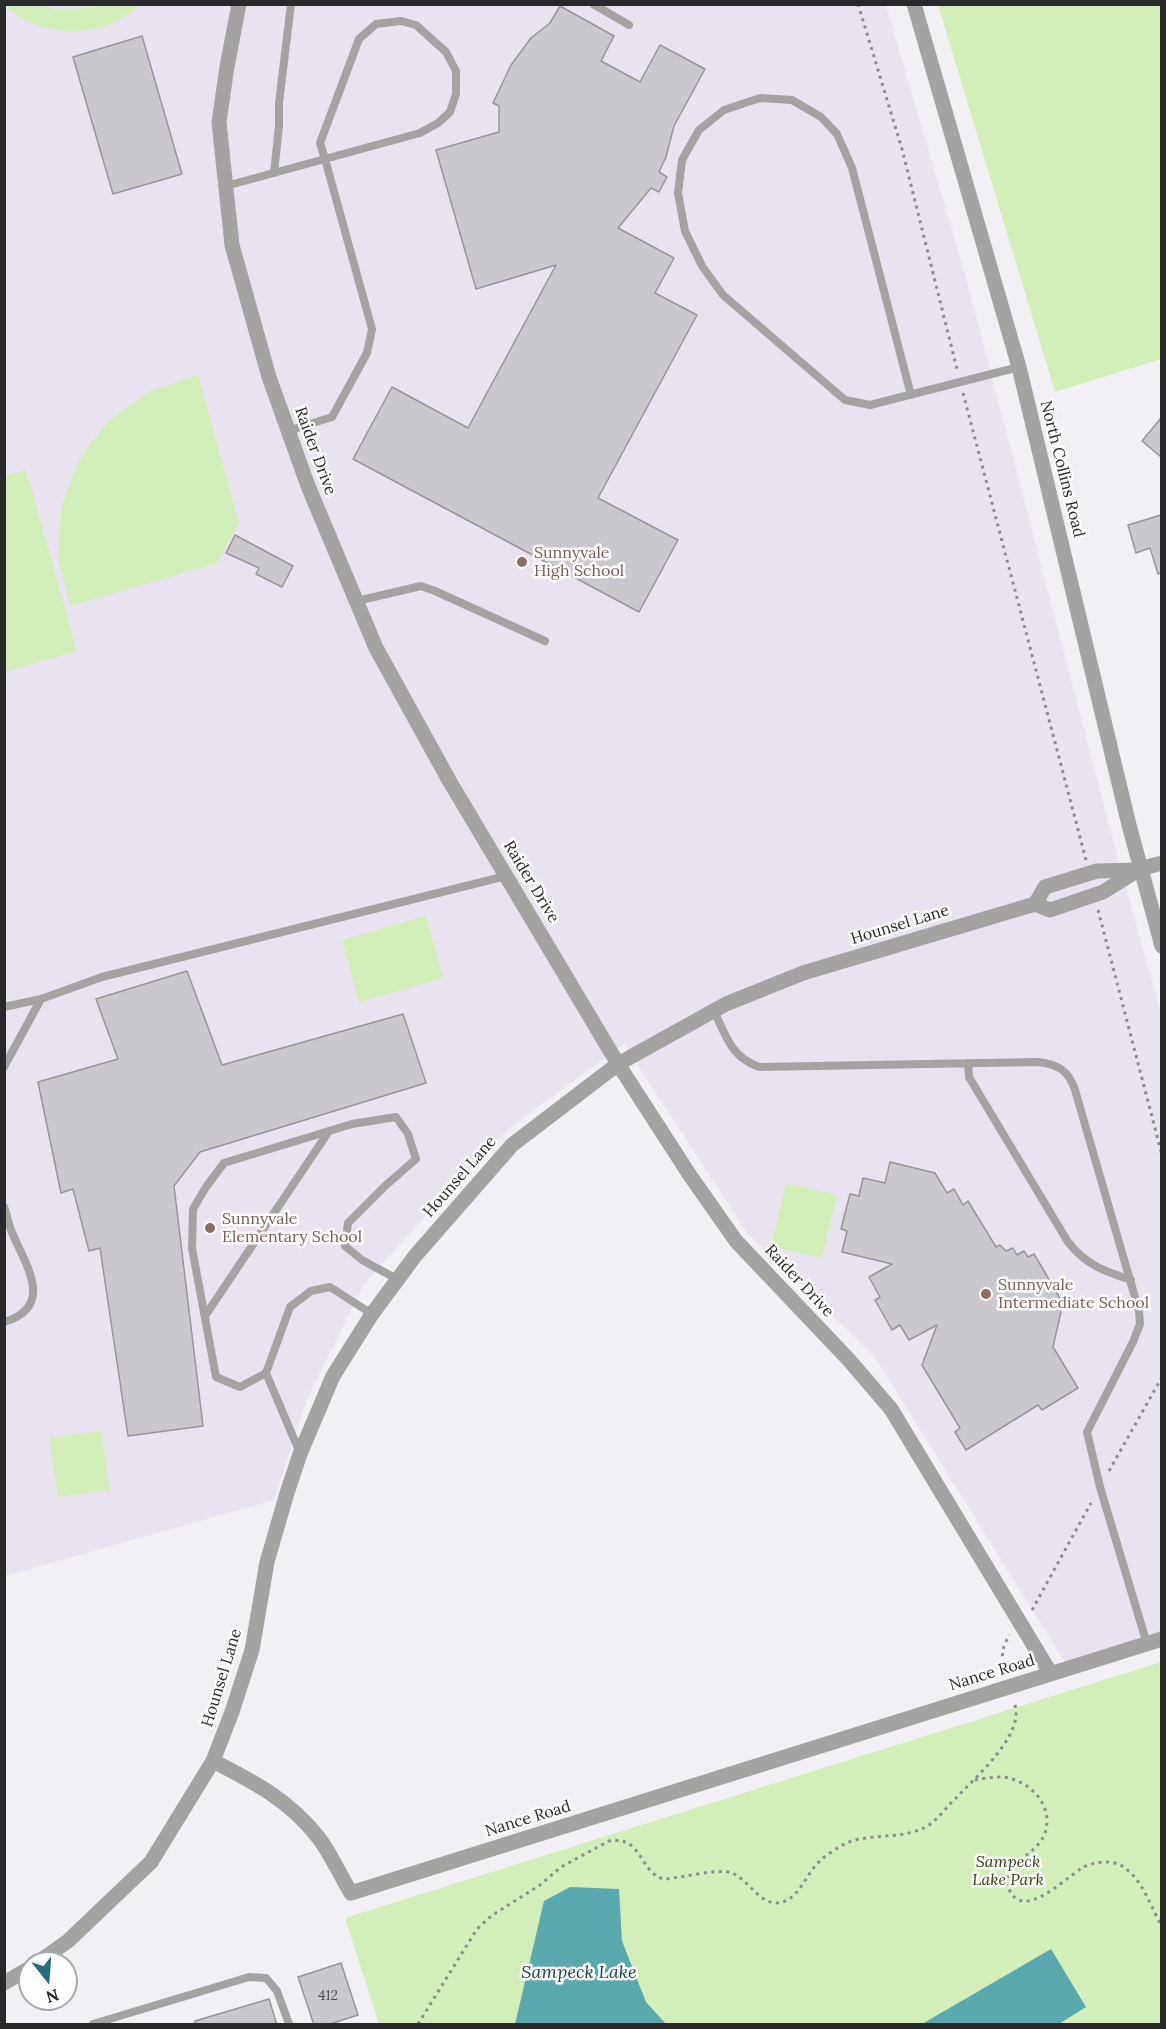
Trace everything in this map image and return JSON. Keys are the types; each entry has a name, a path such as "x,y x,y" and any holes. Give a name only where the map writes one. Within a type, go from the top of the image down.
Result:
{"street":[{"name":"Raider Drive","path":"239,4 219,122 232,245 269,377 288,431 308,486 376,648 450,782 618,1064 689,1174 736,1241 849,1360 891,1409 1051,1674"},
{"name":"North Collins Road","path":"914,4 1019,367 1140,870 1161,946"},
{"path":"1140,870 1161,863"},
{"name":"Hounsel Lane","path":"1035,904 1045,887 1097,871 1140,870"},
{"name":"Hounsel Lane","path":"213,1761 252,1650 267,1562 300,1454 333,1376 372,1314 415,1256 512,1145 618,1064 726,1004 803,973 1035,904 1050,910 1103,892 1140,870"},
{"name":"Nance Road","path":"213,1761 255,1782 288,1804 318,1838 351,1893 1154,1641"},
{"path":"54,1951 68,1941 151,1862 213,1761"},
{"path":"4,1983 18,1975"}],"lane":[{"path":"274,173 279,103 291,4"},
{"path":"593,4 628,25"},
{"path":"226,186 274,173 325,159 420,133 438,123 450,112 456,94 456,71 446,52 416,25 401,21 376,24 358,39 320,143 325,159 372,329 368,353 332,417 288,431"},
{"path":"911,394 852,168 837,134 821,117 792,100 760,98 724,110 699,130 682,160 678,193 685,231 702,266 723,295 845,400 870,405 1019,367"},
{"path":"357,601 421,586 545,641"},
{"path":"4,1007 41,999 102,977 506,876"},
{"path":"4,1067 41,999"},
{"path":"714,1011 732,1048 748,1063 759,1067 1038,1062 1051,1064 1068,1074 1073,1083 1131,1280 1140,1324 1087,1432 1101,1487 1154,1641"},
{"path":"968,1063 969,1077 1068,1242 1086,1261 1099,1269 1131,1280"},
{"path":"372,1314 330,1287 311,1291 290,1307 266,1373 240,1387 216,1377 192,1248 193,1209 206,1187 224,1163 352,1124 396,1117 408,1134 416,1159 348,1223 345,1246 362,1260 397,1280"},
{"path":"205,1316 330,1131"},
{"path":"4,1207 34,1286 31,1306 17,1318 4,1322"},
{"path":"266,1373 300,1454"},
{"path":"93,2025 249,1977 266,1978 277,1991 289,2025"}],"path":[{"path":"858,4 902,149 960,382 1089,873"},
{"path":"1094,895 1161,1155"},
{"path":"418,2025 477,1929 491,1916 540,1885 561,1867 609,1841 617,1839 626,1841 635,1848 656,1877 664,1879 720,1872 732,1873 746,1882 762,1898 778,1903 787,1900 795,1893 819,1860 842,1845 862,1838 904,1835 922,1829 940,1817 953,1800 989,1764 1008,1738 1016,1715 1002,1662 1003,1645 1031,1613 1161,1377"},
{"path":"973,1781 989,1777 1011,1778 1029,1786 1042,1800 1046,1816 1045,1833 1025,1858 1012,1868 1006,1880 1015,1898 1025,1901 1036,1899 1082,1868 1092,1863 1109,1861 1120,1864 1134,1877 1161,1927"}],"shaded area":[{"name":"Sunnyvale High School","path":"5,5 886,5 964,270 1117,855 1161,1013 1161,1633 1066,1664 874,1356 747,1233 624,1044 515,1124 483,1153 364,1284 308,1397 274,1500 5,1576"}],"green space":[{"path":"4,5 42,5 54,9 80,9 96,5 140,5 120,19 103,27 73,31 44,27 30,22 17,16"},
{"path":"938,5 1161,5 1161,359 1055,392"},
{"path":"198,375 239,523 217,563 70,606 58,557 61,507 79,460 109,420 151,391"},
{"path":"26,470 77,651 5,672 5,476"},
{"path":"426,916 443,978 359,1002 342,940"},
{"path":"786,1183 837,1195 822,1258 771,1246"},
{"path":"101,1431 110,1490 58,1497 49,1438"},
{"name":"Sampeck Lake Park","path":"1161,1662 1161,2024 379,2024 345,1918"}],"water":[{"name":"Sampeck Lake","path":"570,1887 619,1889 622,1941 646,2002 666,2024 515,2024 544,1901"},
{"path":"1051,1949 1086,2007 1059,2024 922,2024"}],"building":[{"path":"560,6 614,36 601,61 640,82 660,45 705,69 674,126 666,157 659,172 667,177 659,192 651,188 618,228 674,258 655,293 697,315 598,498 678,540 639,612 353,459 392,387 468,428 556,265 476,289 436,150 499,132 499,106 493,103 511,65 531,38 550,23"},
{"path":"142,36 182,174 113,194 73,57"},
{"path":"1161,418 1161,457 1142,441"},
{"path":"1161,515 1161,573 1158,574 1150,548 1136,553 1128,525"},
{"path":"235,535 293,566 282,587 256,574 259,568 226,553"},
{"path":"187,971 222,1065 403,1014 426,1083 200,1152 174,1186 203,1426 128,1436 100,1248 89,1251 73,1189 61,1193 38,1082 118,1059 96,999"},
{"path":"890,1162 935,1173 947,1193 954,1189 963,1205 968,1201 996,1247 1000,1245 1006,1251 1013,1248 1017,1255 1024,1251 1028,1257 1034,1254 1063,1303 1053,1347 1078,1388 1042,1410 1038,1405 966,1450 955,1432 960,1428 922,1365 937,1325 909,1340 900,1325 892,1330 875,1300 880,1297 869,1277 892,1264 842,1252 847,1231 841,1229 850,1194 859,1196 863,1178 885,1183"},
{"path":"341,1963 358,2015 327,2025 314,2025 298,1977"},
{"path":"269,1999 277,2025 195,2025 195,2021"}],"place":[{"name":"Sunnyvale High School","path":"522,562"},
{"name":"Sunnyvale Elementary School","path":"210,1228"},
{"name":"Sunnyvale Intermediate School","path":"986,1294"}]}
